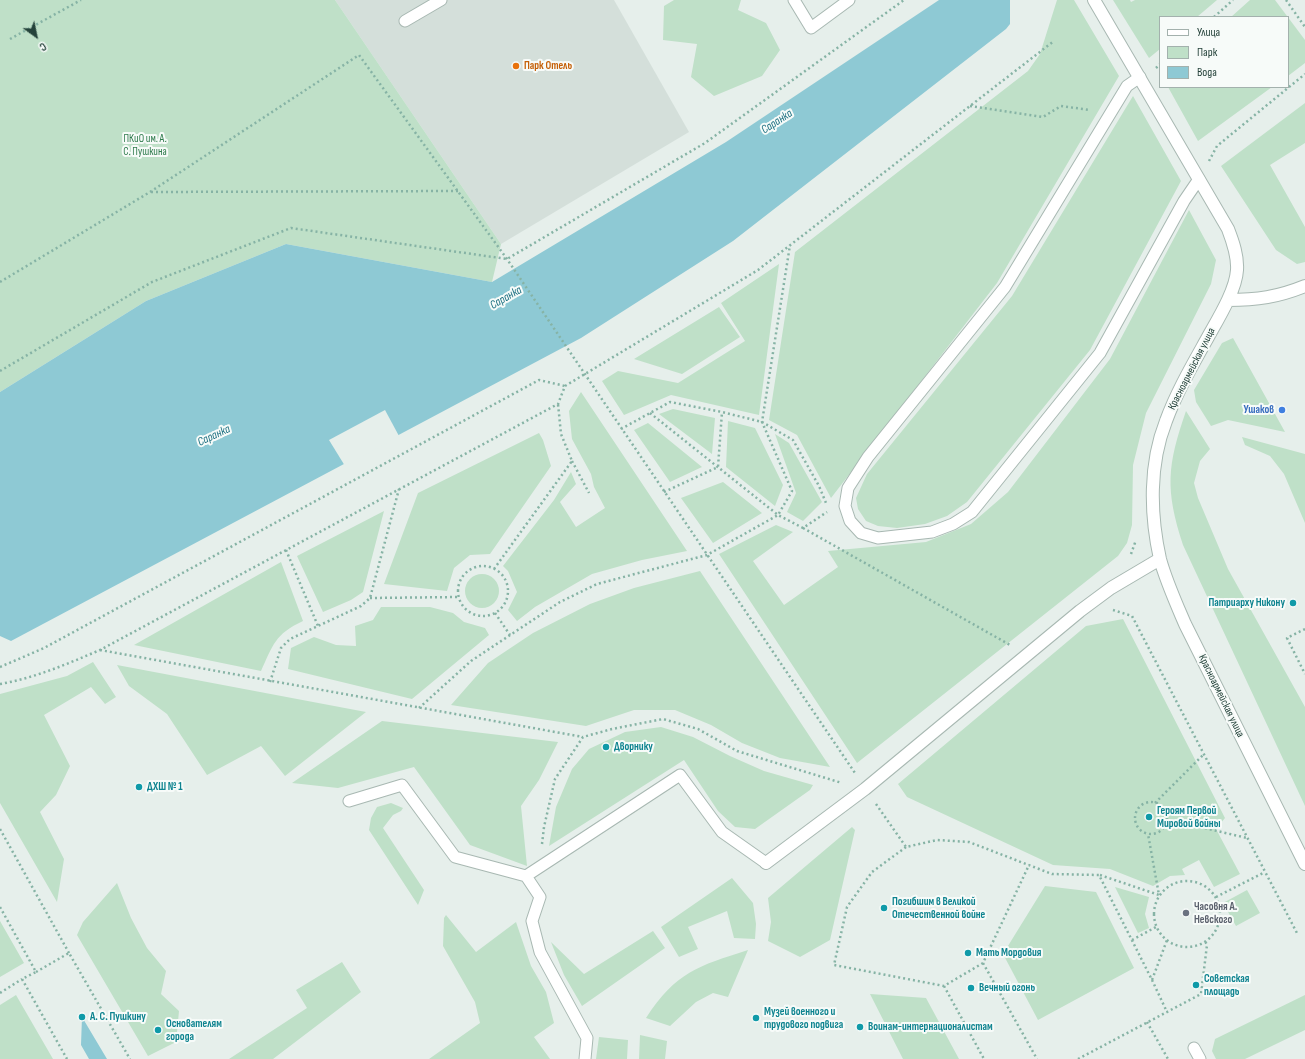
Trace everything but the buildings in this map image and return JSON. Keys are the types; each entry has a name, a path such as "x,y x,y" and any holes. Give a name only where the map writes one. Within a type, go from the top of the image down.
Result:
{"street":[{"name":"Красноармейская улица","path":"1094,0 1228,229 1235,249 1237,271 1228,300 1182,383 1166,422 1156,459 1153,490 1154,523 1160,559 1171,592 1185,624 1305,864"},
{"path":"1228,300 1257,300 1283,295 1305,286"},
{"path":"766,862 865,789 1080,611 1111,588 1160,559"}],"lane":[{"path":"405,21 441,0"},
{"path":"794,0 811,28 849,0"},
{"path":"1140,77 1127,86 1005,287 868,457 848,488 845,506 850,521 861,533 878,538 932,532 953,524 972,512 1100,353 1184,201 1199,179"},
{"path":"526,876 680,775 722,832 766,862"},
{"path":"349,801 402,785 455,857 526,876 540,897 532,921 540,952 586,1038 585,1059"},
{"path":"1194,1048 1200,1059"}],"path":[{"path":"10,39 81,0"},
{"path":"0,371 152,282 291,228 507,259 705,143 904,0"},
{"path":"1215,16 1233,0"},
{"path":"1286,0 1305,27"},
{"path":"589,493 572,461 562,434 558,404 565,386 758,270 1054,41"},
{"path":"0,282 150,192 359,55 507,259 584,375 856,775 862,770"},
{"path":"1289,87 1305,74"},
{"path":"1199,179 1217,146 1288,88"},
{"path":"969,106 1043,117 1061,106 1111,113"},
{"path":"150,192 459,191"},
{"path":"419,708 471,661 560,602 597,584 707,555 778,514 792,491 762,422 790,245"},
{"path":"0,667 44,648 539,380 565,386"},
{"path":"621,429 670,402 722,412 762,422 793,440 819,486 829,510 850,521"},
{"path":"0,684 24,680 64,666 100,650 558,404"},
{"path":"718,467 722,412"},
{"path":"650,413 778,514 1014,647"},
{"path":"494,569 572,461"},
{"path":"664,492 718,467"},
{"path":"270,682 281,648 290,639 361,606 370,598 399,489"},
{"path":"803,528 829,510"},
{"path":"1124,559 1131,554 1136,539"},
{"path":"286,550 318,626"},
{"path":"482,566 494,569 501,574 506,583 508,592 504,604 495,613 483,617 472,614 464,608 458,598 457,588 461,578 470,569 482,566"},
{"path":"370,598 458,598"},
{"path":"1110,610 1132,616 1298,935"},
{"path":"495,613 510,635"},
{"path":"1305,629 1287,638 1305,674"},
{"path":"100,650 270,682 583,737"},
{"path":"1155,803 1204,754"},
{"path":"865,789 906,847"},
{"path":"1145,803 1155,803 1164,809 1167,814 1166,825 1163,829 1154,834 1148,834 1139,830 1135,820 1135,815 1140,806 1145,803"},
{"path":"1166,819 1248,838"},
{"path":"0,829 130,1059"},
{"path":"1148,834 1159,896"},
{"path":"1029,866 983,963 944,986 834,964 848,907 872,872 906,847 937,840 969,842 1052,874 1100,874 1159,896"},
{"path":"1216,897 1265,872"},
{"path":"1100,874 1167,1012"},
{"path":"1188,880 1199,882 1209,889 1216,897 1220,917 1218,926 1205,941 1196,946 1186,947 1176,945 1167,940 1156,927 1154,905 1159,896 1167,887 1177,882 1188,880"},
{"path":"0,907 36,972"},
{"path":"1132,940 1156,927"},
{"path":"1152,980 1167,940"},
{"path":"1078,1059 1202,994 1207,945 1205,941"},
{"path":"0,993 69,953"},
{"path":"983,963 1037,1059"},
{"path":"22,979 67,1059"},
{"path":"944,986 984,1059"},
{"path":"1147,1022 1168,1059"}],"shaded area":[{"name":"Парк Отель","path":"335,0 614,0 689,132 501,244"}],"green space":[{"name":"ПКиО им. А. С. Пушкина","path":"0,0 335,0 501,244 492,282 286,244 146,301 0,392"},
{"path":"674,0 741,0 738,10 766,23 780,50 762,76 714,96 691,77 697,44 663,40 664,6"},
{"path":"1057,0 1074,0 1119,76 997,283 831,498 797,435 769,420 795,252 1028,71 1040,54"},
{"path":"1113,0 1130,0 1131,2 1135,0 1217,0 1198,16 1159,16 1159,50 1149,58"},
{"path":"1250,0 1275,0 1287,16 1232,16"},
{"path":"1289,18 1305,40 1305,63 1289,75"},
{"path":"1169,88 1271,88 1198,141"},
{"path":"1133,96 1181,181 1090,350 967,502 947,516 925,524 897,528 878,526 866,521 858,509 856,498 867,474 1012,296"},
{"path":"1305,103 1305,143 1270,165 1305,227 1305,262 1297,264 1276,250 1221,166"},
{"path":"1189,210 1216,260 1211,284 1146,413 1133,465 1132,525 1127,543 1118,556 857,763 719,554 776,525 793,532 753,561 784,605 838,567 828,551 926,542 971,524 1008,492 1110,359"},
{"path":"779,264 759,415 671,395 624,415 602,381 618,371 678,383 745,341 721,303"},
{"path":"719,307 740,337 682,374 634,359"},
{"path":"1233,338 1285,432 1228,420 1211,426 1196,402 1194,390 1222,343"},
{"path":"581,392 687,551 642,560 592,574 535,607 517,621 508,610 517,592 508,571 503,566 554,500 571,472 576,484 560,502 576,527 605,508 594,487 591,474 572,439 569,411"},
{"path":"673,409 715,418 712,454 659,414"},
{"path":"1186,411 1210,449 1200,461 1194,483 1198,498 1228,569 1305,707 1305,806 1183,545 1173,508 1171,478 1175,447"},
{"path":"728,421 755,428 783,485 775,506 726,467"},
{"path":"648,423 702,467 670,482 634,430"},
{"path":"539,433 543,440 551,466 490,554 470,555 454,568 447,591 384,584 418,493"},
{"path":"775,434 789,443 822,502 803,521 787,512 796,493"},
{"path":"1242,437 1305,454 1305,523 1284,474 1270,456 1245,445"},
{"path":"723,482 762,513 713,543 681,498"},
{"path":"384,511 363,592 351,600 323,612 297,556"},
{"path":"281,562 303,621 286,631 276,641 261,671 134,645"},
{"path":"700,571 830,767 780,758 742,743 711,725 675,710 634,710 586,726 451,705 488,663 533,633 590,604 634,588"},
{"path":"485,574 494,579 498,584 498,598 494,603 489,607 479,608 475,607 466,598 465,588 466,584 475,575"},
{"path":"381,607 430,607 453,613 464,622 485,628 489,635 412,699 288,669 291,648 314,637 336,645 356,646 355,626 373,620"},
{"path":"1123,619 1225,818 1216,829 1240,874 1214,887 1199,860 1182,869 1185,875 1170,876 1153,886 1110,869 1053,865 907,797 898,784 1086,626"},
{"path":"93,662 116,697 105,704 91,687 44,715 70,766 56,795 40,812 64,859 57,902 0,803 0,694 67,676"},
{"path":"117,665 366,712 285,776 261,746 207,775 167,714 129,686"},
{"path":"382,721 558,742 539,780 521,806 527,866 470,845 414,767 338,788 292,783"},
{"path":"661,727 693,737 764,771 813,785 810,790 755,829 735,827 718,811 684,760 549,846 556,807 572,769 589,749 625,732"},
{"path":"391,803 403,808 401,811 393,815 383,828 424,890 418,905 369,830 371,818 377,807"},
{"path":"852,827 855,830 830,940 800,957 768,941 771,922 768,898"},
{"path":"732,878 753,903 756,924 755,939 734,938 727,911 688,927 698,949 679,957 661,927"},
{"path":"117,883 131,918 147,948 166,971 161,994 179,1011 176,1042 148,1056 77,935 83,922"},
{"path":"1045,886 1096,892 1134,968 1038,1020 1003,954"},
{"path":"1115,887 1149,897 1145,914 1149,928 1138,933"},
{"path":"1247,890 1260,913 1236,926 1223,903"},
{"path":"446,915 476,952 516,922 531,966 546,992 554,1023 534,1037 550,1059 429,1059 480,1023 475,1002 443,946 444,918"},
{"path":"0,921 24,963 0,977"},
{"path":"653,931 665,948 582,1006 564,975 551,942 584,974"},
{"path":"748,950 728,997 713,993 696,1002 670,1026 646,1018 657,1003 678,980 702,966"},
{"path":"342,962 361,992 273,1059 229,1059 307,1008 296,990"},
{"path":"870,994 926,998 959,1059 903,1059"},
{"path":"16,995 53,1059 0,1059 0,1005"},
{"path":"1305,995 1305,1030 1245,1059 1216,1059 1212,1051 1215,1039"},
{"path":"640,1035 667,1041 665,1059 639,1059"},
{"path":"599,1037 628,1040 627,1059 596,1059"}],"water":[{"name":"Саранка","path":"939,0 1010,0 1010,24 1006,29 733,241 581,338 11,641 0,636 0,392 146,301 286,244 492,282 726,142"},
{"path":"82,1017 107,1059 89,1059 81,1045"}],"pier":[{"path":"385,410 399,436 345,466 329,440"}],"place":[{"name":"Парк Отель","path":"516,66"},
{"name":"Ушаков","path":"1282,410"},
{"name":"Патриарху Никону","path":"1293,603"},
{"name":"Дворнику","path":"606,747"},
{"name":"ДХШ № 1","path":"139,787"},
{"name":"Героям Первой Мировой войны","path":"1149,817"},
{"name":"Погибшим в Великой Отечественной войне","path":"884,908"},
{"name":"Часовня А. Невского","path":"1186,913"},
{"name":"Мать Мордовия","path":"968,953"},
{"name":"Советская площадь","path":"1196,985"},
{"name":"Вечный огонь","path":"971,988"},
{"name":"А. С. Пушкину","path":"82,1017"},
{"name":"Музей военного и трудового подвига","path":"756,1018"},
{"name":"Воинам-интернационалистам","path":"860,1027"},
{"name":"Основателям города","path":"158,1030"}]}
